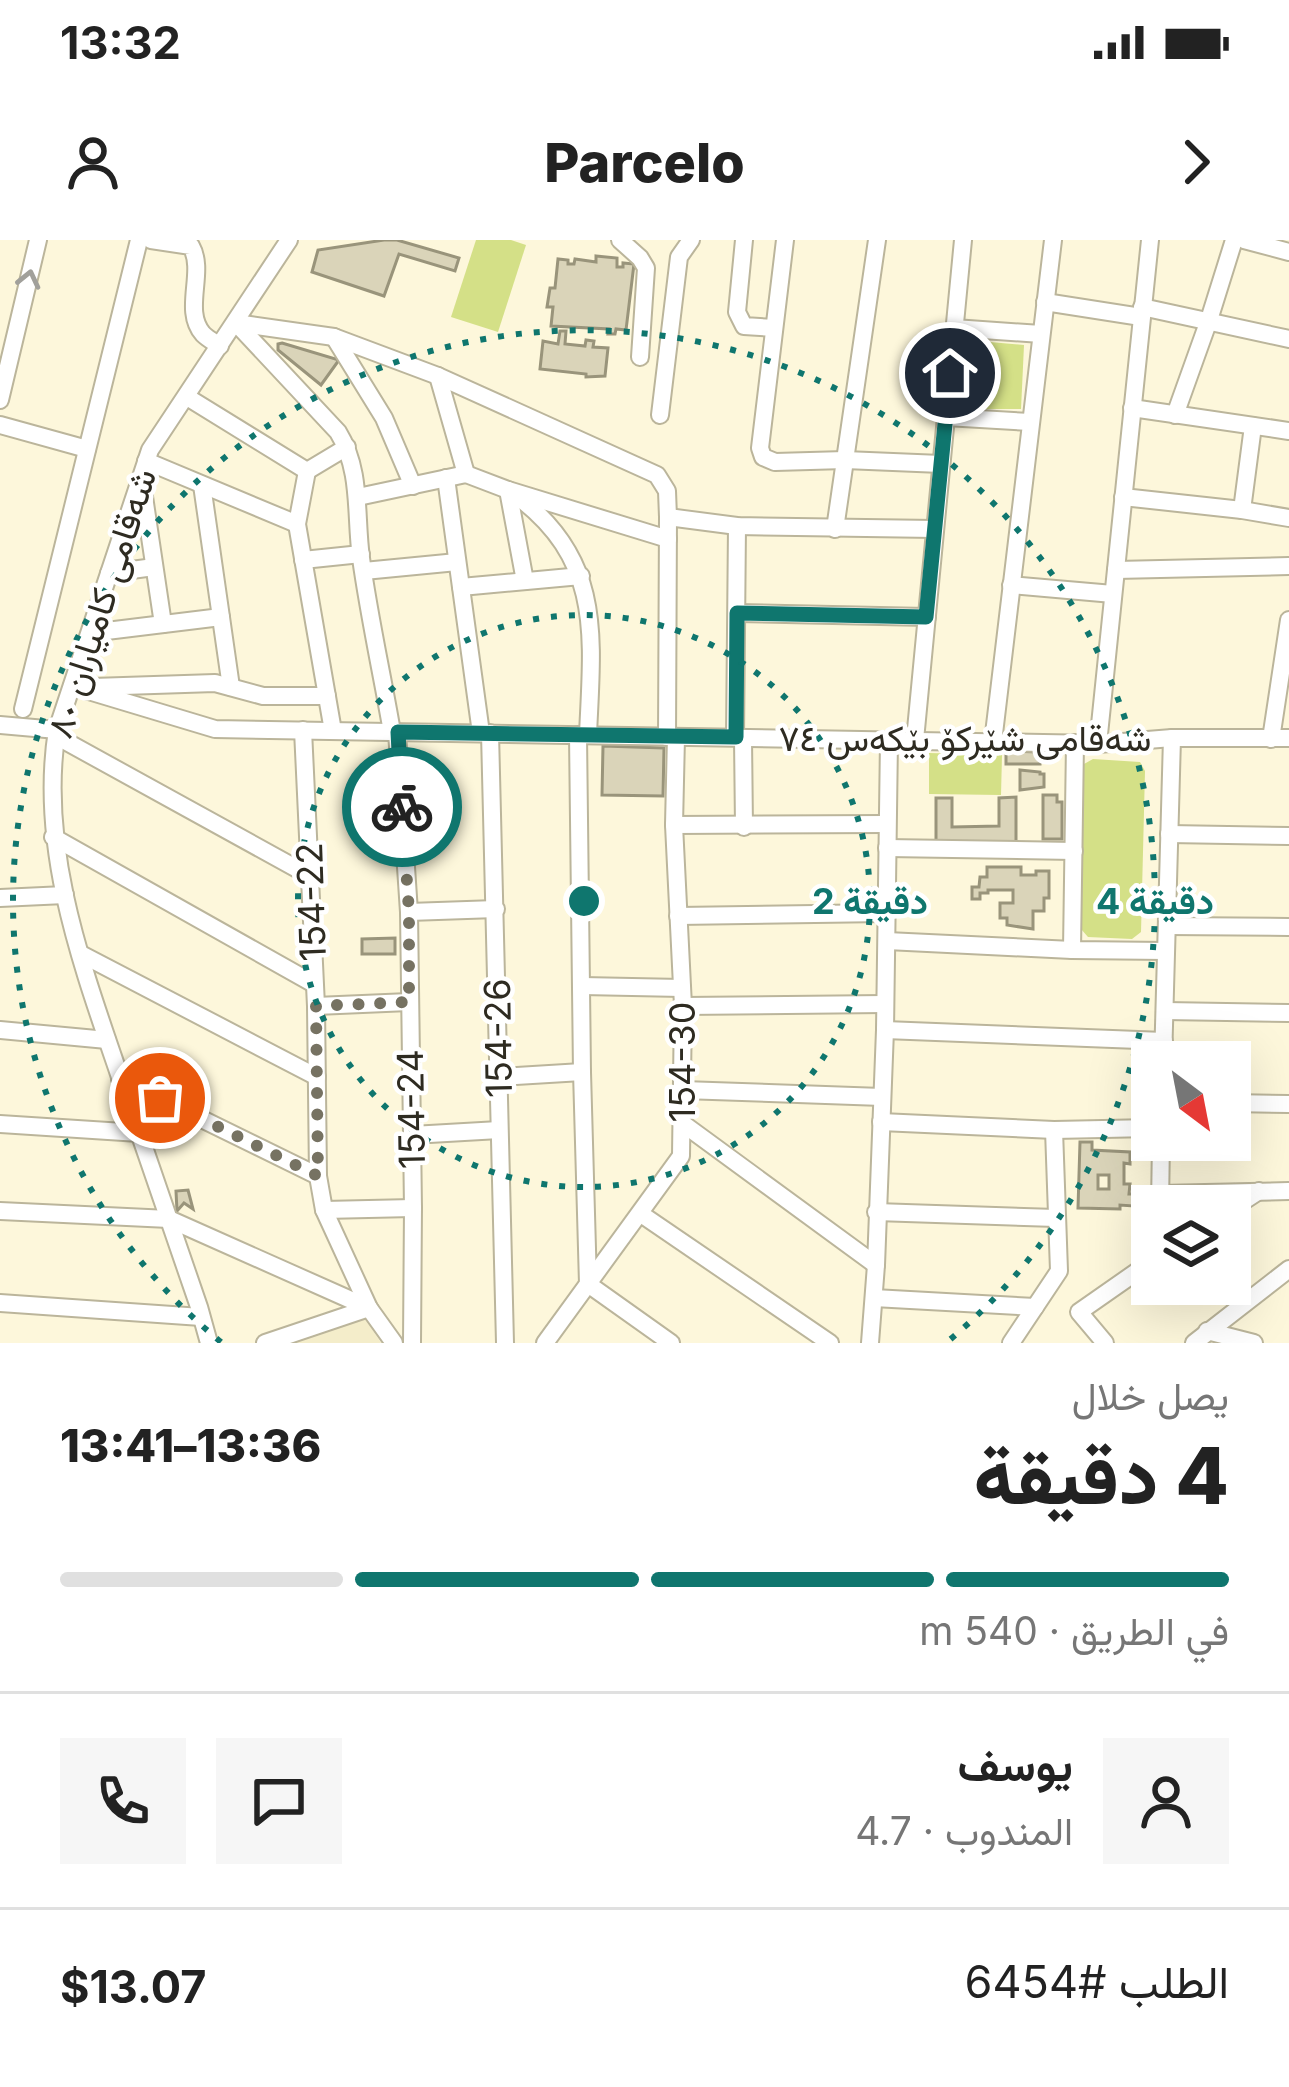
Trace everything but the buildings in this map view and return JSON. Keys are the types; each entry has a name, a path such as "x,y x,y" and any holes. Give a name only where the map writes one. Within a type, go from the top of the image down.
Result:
{"street":[{"path":"0,400 38,240"},
{"path":"23,709 139,240"},
{"path":"151,240 191,246 196,252 195,315 203,334 220,346"},
{"name":"شەقامی کامیاران ٨٠","path":"209,1343 81,954 53,837 51,795 56,733 76,687 150,450 289,240"},
{"path":"620,240 646,268 640,357"},
{"path":"660,415 679,257 692,240"},
{"path":"744,240 737,312 744,326 774,328"},
{"path":"785,240 760,448 763,457 775,463 941,464"},
{"path":"835,529 877,240"},
{"path":"915,740 963,240"},
{"path":"993,742 1053,240"},
{"path":"1098,744 1150,240"},
{"path":"1175,415 1234,240"},
{"path":"1244,240 1277,247"},
{"path":"1045,302 1209,320 1289,339"},
{"path":"236,323 334,337 438,376 649,471 665,484 668,518 737,526 935,529"},
{"path":"236,323 347,447 308,471 297,524 333,731"},
{"path":"954,328 1041,334"},
{"path":"334,337 384,418 413,486"},
{"path":"438,376 466,474"},
{"path":"187,397 308,471"},
{"path":"1132,408 1289,431"},
{"path":"946,417 1030,422"},
{"path":"0,424 87,449"},
{"path":"1242,510 1253,426"},
{"name":"154-24","path":"347,447 358,497 362,562 394,732 409,912 412,1343"},
{"path":"163,624 144,469 202,485 297,524"},
{"path":"358,497 466,474 668,538"},
{"name":"154-26","path":"446,478 486,733 496,909 506,1343"},
{"path":"202,485 231,687"},
{"path":"508,490 541,514 562,543 581,576 590,606 591,670 583,735 581,986 588,1284 671,1343"},
{"path":"508,490 525,581"},
{"path":"1123,497 1289,518"},
{"name":"154-30","path":"544,1343 681,1156 689,1129 683,1090 668,518"},
{"path":"737,526 744,826"},
{"path":"303,560 457,562"},
{"path":"1116,570 1289,566"},
{"path":"109,573 154,567"},
{"path":"461,587 581,576"},
{"path":"1011,585 1113,594"},
{"path":"737,613 926,617"},
{"path":"90,632 221,617"},
{"path":"1280,739 1289,620"},
{"path":"76,687 215,683 263,696 327,696"},
{"name":"شەقامی شێرکۆ بێکەس ٧٤","path":"76,687 215,729 1098,744 1172,738 1280,739"},
{"path":"0,725 56,733 310,876"},
{"name":"154-22","path":"303,730 316,1006 318,1176 324,1210 370,1307 394,1343"},
{"path":"885,1030 1164,1041 1172,738"},
{"path":"870,1343 885,1030 889,740"},
{"path":"1072,950 1075,743"},
{"path":"674,825 887,824"},
{"path":"1169,834 1289,836"},
{"path":"53,837 314,983"},
{"path":"887,848 1074,851"},
{"path":"0,898 65,895"},
{"path":"409,912 496,909"},
{"path":"679,916 886,913"},
{"path":"1167,926 1289,927"},
{"path":"887,940 1166,951"},
{"path":"81,954 316,1077"},
{"path":"581,986 682,997 885,1004"},
{"path":"316,1006 409,1002"},
{"path":"1165,1011 1289,1013"},
{"path":"0,1030 107,1040"},
{"path":"499,1077 582,1072"},
{"path":"120,1078 318,1176"},
{"path":"683,1090 882,1097"},
{"path":"1251,1103 1289,1103"},
{"path":"881,1121 1054,1130 1131,1128"},
{"path":"0,1124 139,1133"},
{"path":"689,1129 876,1265"},
{"path":"412,1135 499,1130"},
{"path":"1011,1343 1059,1271 1054,1130"},
{"path":"1251,1196 1259,1190"},
{"path":"1251,1191 1289,1191"},
{"path":"324,1210 413,1208"},
{"path":"0,1211 169,1219 370,1307"},
{"path":"876,1212 1057,1218"},
{"path":"641,1214 830,1343"},
{"path":"1201,1337 1289,1269"},
{"path":"1105,1343 1079,1312 1131,1276"},
{"path":"874,1298 1035,1307"},
{"path":"0,1303 202,1317"},
{"path":"265,1343 370,1307"},
{"path":"1201,1337 1254,1343"}],"shaded area":[{"path":"362,1314 381,1343 275,1343"}],"green space":[{"path":"476,240 526,245 498,332 451,317"},
{"path":"956,339 1024,345 1021,409 949,409"},
{"path":"929,753 1002,755 1001,795 929,794"},
{"path":"1093,759 1140,762 1145,771 1141,932 1132,939 1088,937 1081,929 1084,764"}],"way so far":[{"path":"160,1098 318,1176 316,1006 409,1002 402,807"}],"route":[{"path":"402,807 398,732 736,737 737,613 926,617 950,373"}]}
